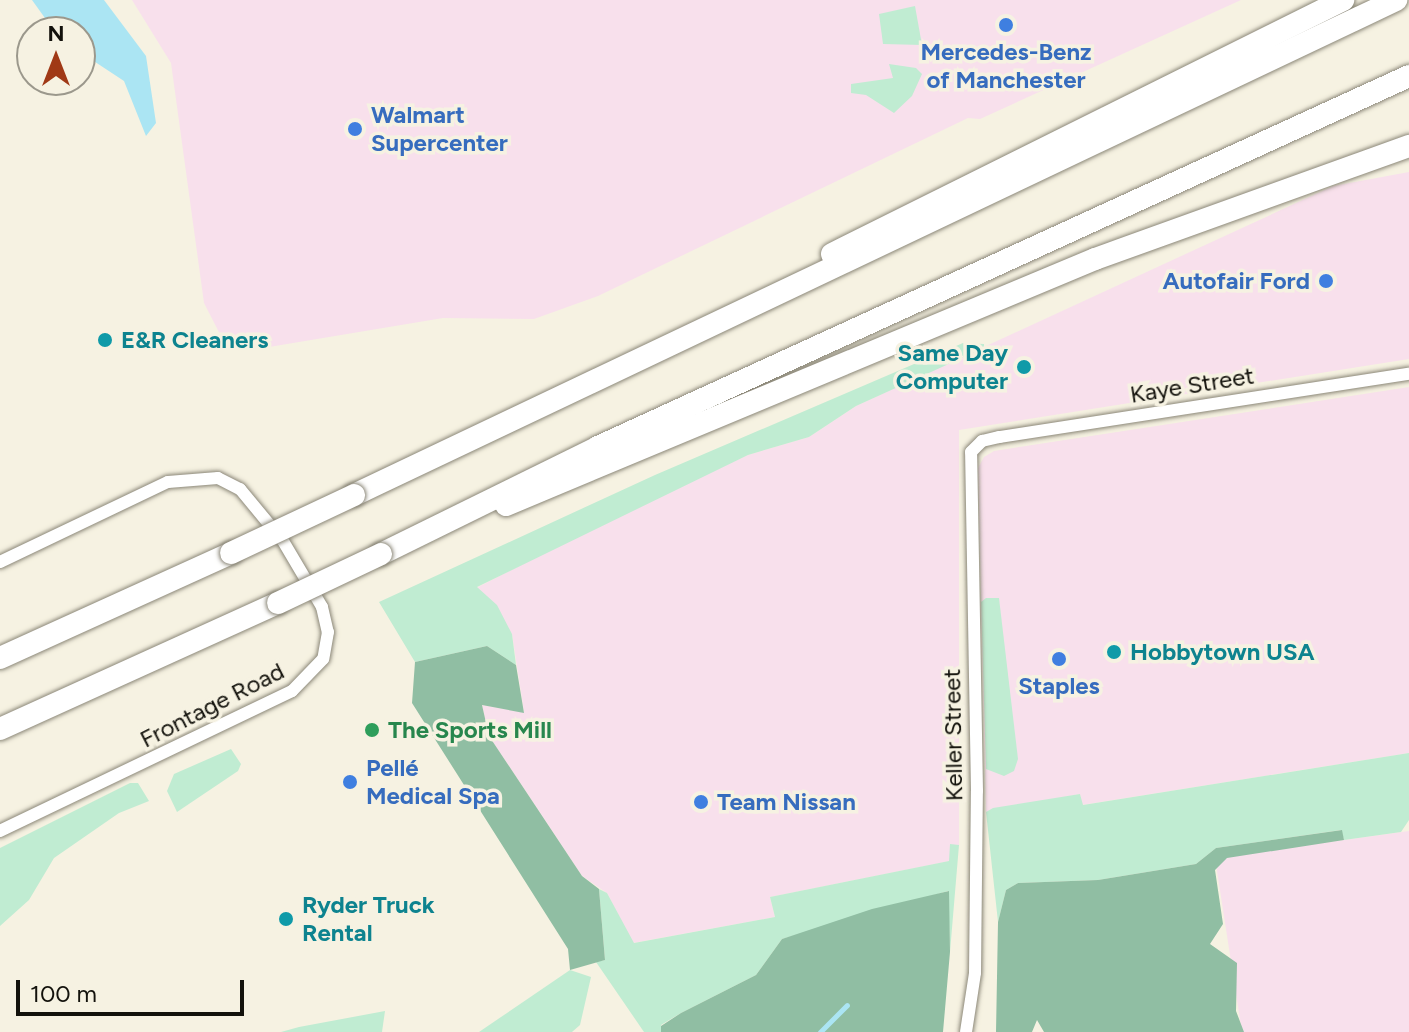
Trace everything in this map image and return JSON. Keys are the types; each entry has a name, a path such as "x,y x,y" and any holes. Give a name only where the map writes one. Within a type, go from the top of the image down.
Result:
{"highway":[{"path":"709,326 861,237 1343,0"},
{"path":"0,658 231,553 1396,0"},
{"path":"0,729 278,603 598,447 1409,76"},
{"path":"425,533 533,496 799,379 1095,259 1409,146"}],"street":[{"name":"Kaye Street","path":"982,441 1409,374"},
{"name":"Keller Street","path":"966,1032 975,973 977,791 969,468 971,452 982,441"},
{"name":"Frontage Road","path":"0,562 168,482 218,478 240,489 283,541 322,607 328,632 326,652 314,673 276,701 0,831"}],"shaded area":[{"path":"132,0 1241,0 980,119 968,118 598,296 534,319 443,318 263,348 224,342 204,303 171,63"},
{"path":"1409,172 1409,359 959,430 959,845 950,845 950,861 770,897 775,917 633,943 607,893 582,876 489,736 482,705 524,712 512,634 476,588 647,501 748,455 809,437 856,406 1333,186"},
{"path":"1409,387 1409,753 1082,805 1080,794 986,812 978,468 984,457 994,451"},
{"path":"1409,831 1409,1032 1242,1032 1215,858"}],"green space":[{"path":"915,6 922,45 883,44 879,14"},
{"path":"889,64 916,68 922,74 912,96 894,113 866,95 851,93 851,84 893,78"},
{"path":"963,343 984,344 984,348 856,406 809,437 748,455 477,587 497,605 512,634 516,665 487,646 415,662 379,602 655,475"},
{"path":"986,598 999,598 1018,759 1014,771 1004,776 986,769 981,602"},
{"path":"487,646 516,665 524,713 482,705 489,736 582,876 599,889 605,960 570,970 568,949 412,703 415,662"},
{"path":"231,749 241,764 238,771 177,812 167,791 174,774"},
{"path":"1409,753 1409,820 1401,832 1344,840 1341,830 1216,848 1196,864 1098,880 1018,883 1006,890 998,922 986,812 993,808 1080,794 1083,805"},
{"path":"130,783 138,783 149,801 119,813 54,858 29,900 0,926 0,848"},
{"path":"1342,830 1344,840 1227,858 1215,870 1223,924 1210,944 1237,963 1236,1011 1244,1032 1044,1032 1037,1020 1032,1032 996,1032 998,922 1006,890 1018,883 1098,880 1196,864 1216,848"},
{"path":"950,844 959,845 950,952 948,891 782,939 756,975 661,1025 661,1032 644,1032 596,962 605,960 599,889 607,893 634,943 775,917 770,897 949,861"},
{"path":"949,891 950,952 943,1032 661,1032 661,1026 681,1013 756,975 782,939 872,909"},
{"path":"570,970 591,977 580,1025 572,1032 479,1032"},
{"path":"385,1011 382,1032 281,1032 299,1027"}],"water":[{"path":"32,0 104,0 146,56 156,123 146,136 124,81 96,63 96,16 44,16"}],"waterway":[{"path":"820,1032 847,1005"}],"place":[{"name":"Mercedes-Benz of Manchester","path":"1006,25"},
{"name":"Walmart Supercenter","path":"355,129"},
{"name":"Autofair Ford","path":"1326,281"},
{"name":"E&R Cleaners","path":"105,340"},
{"name":"Same Day Computer","path":"1024,367"},
{"name":"Hobbytown USA","path":"1114,652"},
{"name":"Staples","path":"1059,659"},
{"name":"The Sports Mill","path":"372,730"},
{"name":"Pellé Medical Spa","path":"350,782"},
{"name":"Team Nissan","path":"701,802"},
{"name":"Ryder Truck Rental","path":"286,919"}]}
